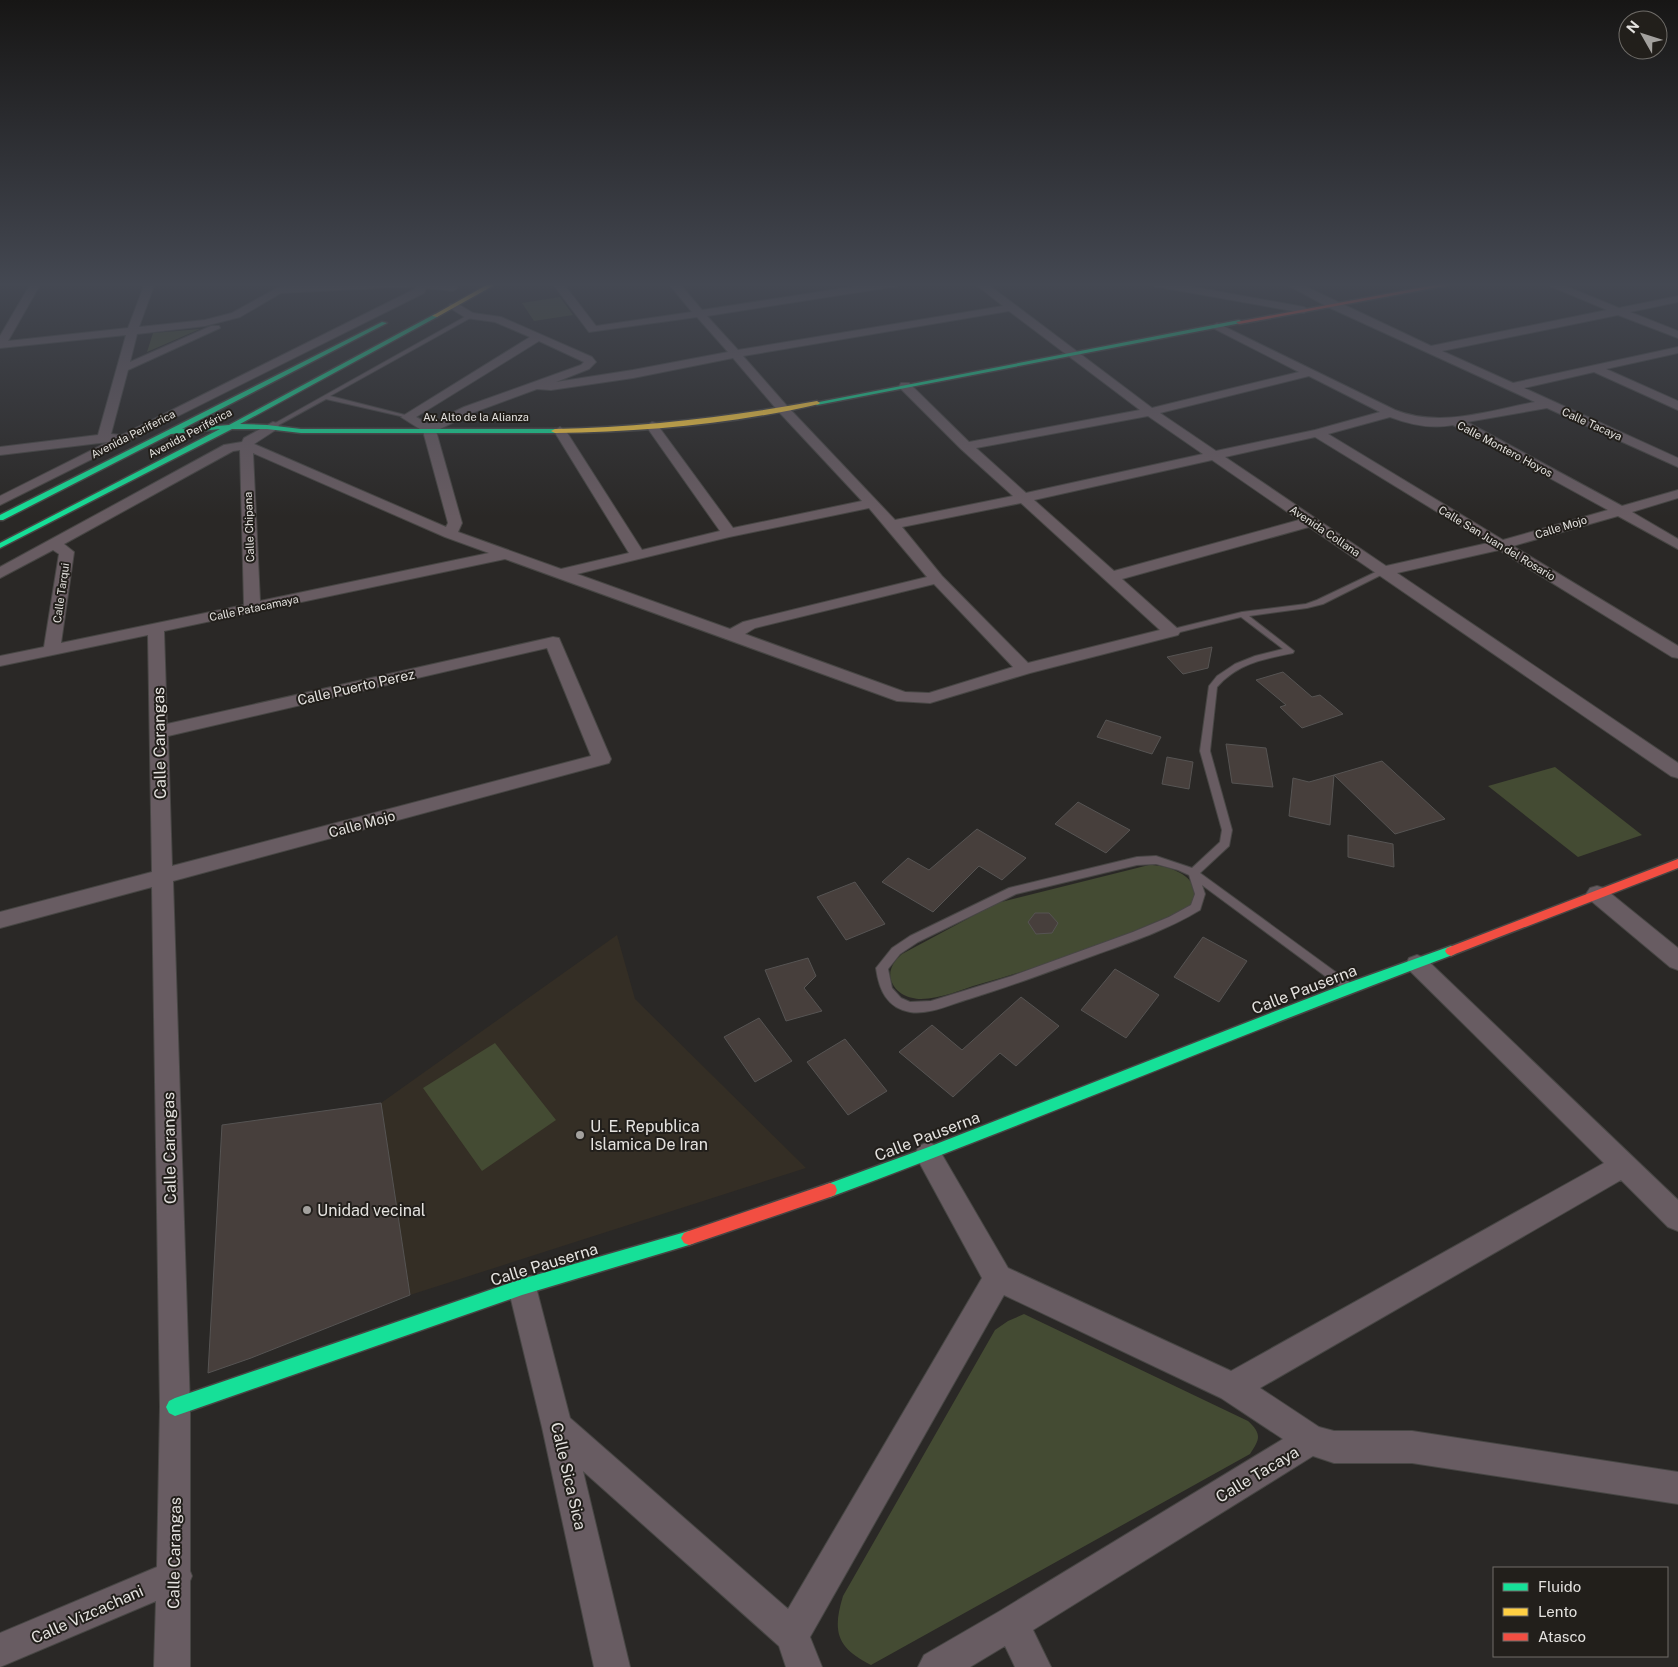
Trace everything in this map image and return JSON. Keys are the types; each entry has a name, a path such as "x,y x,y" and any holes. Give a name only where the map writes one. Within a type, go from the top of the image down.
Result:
{"street":[{"path":"104,438 124,361"},
{"path":"122,368 143,361"},
{"name":"Avenida Periferica","path":"0,501 281,361"},
{"name":"Avenida Periférica","path":"0,518 308,361"},
{"name":"Avenida Periférica","path":"0,546 352,361"},
{"path":"450,534 455,523 429,429 407,417 499,361"},
{"path":"429,429 468,410 585,367 589,361"},
{"path":"534,385 551,386 633,374 702,361"},
{"path":"743,361 783,409 870,504 892,525 937,579 1024,669"},
{"name":"Av. Alto de la Alianza","path":"169,432 234,424 273,426 301,431 429,429 560,430 652,426 783,409 1034,361"},
{"name":"Avenida Collana","path":"1084,361 1150,412 1678,772"},
{"name":"Calle Montero Hoyos","path":"1284,361 1391,413 1426,424 1455,421 1619,510 1678,546"},
{"name":"Calle Tacaya","path":"1453,361 1678,463"},
{"path":"1512,387 1634,361"},
{"path":"1596,369 1678,406"},
{"path":"966,446 1150,412 1308,373"},
{"path":"905,386 966,446 1172,632"},
{"path":"1455,421 1546,404"},
{"path":"892,525 1023,498 1317,432 1391,413"},
{"path":"246,445 249,441 273,426"},
{"path":"652,426 729,533"},
{"path":"560,430 637,554"},
{"path":"0,451 169,432"},
{"name":"Calle San Juan del Rosario","path":"1317,432 1678,653"},
{"path":"0,573 229,448 246,445 450,534 562,573 730,636 909,698 930,698 1024,669 1172,632"},
{"name":"Calle Chipana","path":"246,445 252,608"},
{"name":"Calle Mojo","path":"1385,571 1501,545 1678,494"},
{"path":"562,573 729,533 870,504"},
{"path":"1111,577 1310,522"},
{"name":"Calle Tarqui","path":"52,650 66,552 54,544"},
{"name":"Calle Patacamaya","path":"0,660 156,629 508,554"},
{"path":"730,636 749,625 937,579"},
{"name":"Calle Carangas","path":"156,629 175,1407 175,1576 172,1667"},
{"name":"Calle Mojo","path":"0,920 162,878 602,758 553,642"},
{"name":"Calle Puerto Perez","path":"158,732 553,642"},
{"name":"Calle Pauserna","path":"175,1407 522,1287 658,1248 757,1215 928,1154 1350,988 1417,964 1678,862"},
{"path":"1597,894 1678,961"},
{"path":"1417,964 1678,1218"},
{"path":"928,1154 998,1278 1232,1388 1311,1440"},
{"path":"1232,1388 1624,1165"},
{"path":"792,1635 998,1278"},
{"name":"Calle Sica Sica","path":"522,1287 558,1427 612,1667"},
{"path":"558,1427 792,1635 804,1667"},
{"name":"Calle Tacaya","path":"936,1667 1012,1623 1311,1440 1334,1448 1365,1446 1412,1447 1678,1488"},
{"name":"Calle Vizcachani","path":"0,1652 175,1576"},
{"path":"1012,1623 1033,1667"}],"lane":[{"path":"273,426 390,361"},
{"path":"325,397 407,417"},
{"path":"1172,632 1242,614 1308,606 1385,571"},
{"path":"1193,873 1225,843 1227,830 1205,751 1213,686 1231,669 1252,660 1290,651 1242,614"},
{"path":"1193,873 1198,883 1200,894 1196,907 1183,916 1013,981 928,1007 910,1007 893,1000 883,986 882,968 896,951 914,939 1013,891 1137,861 1156,860 1181,867 1193,873 1350,988"}],"shaded area":[{"name":"U. E. Republica Islamica De Iran","path":"617,935 635,999 806,1168 410,1295 381,1103"}],"green space":[{"path":"1555,767 1642,835 1578,857 1488,786"},
{"path":"1149,865 1176,871 1191,881 1195,897 1191,907 1061,959 944,996 929,999 912,998 899,992 893,985 890,976 891,969 902,954 997,903"},
{"path":"495,1043 556,1120 482,1171 423,1088"},
{"path":"1024,1314 1248,1421 1256,1430 1258,1437 1256,1444 1250,1454 871,1665 851,1652 840,1638 838,1620 843,1596 995,1330 1008,1321"}],"building":[{"path":"1212,647 1208,668 1183,674 1167,657"},
{"path":"1283,672 1312,697 1320,695 1343,714 1302,728 1280,707 1286,705 1256,680"},
{"path":"1106,720 1161,737 1152,754 1097,737"},
{"path":"1226,744 1266,748 1273,787 1232,783"},
{"path":"1167,757 1193,762 1189,789 1162,784"},
{"path":"1382,761 1445,819 1395,834 1334,775"},
{"path":"1334,775 1330,825 1289,816 1293,778 1309,782"},
{"path":"1078,802 1130,830 1106,853 1055,824"},
{"path":"977,829 1026,858 1002,880 979,866 933,912 882,882 908,858 929,870"},
{"path":"1348,835 1393,844 1394,867 1348,857"},
{"path":"855,882 885,924 846,940 817,897"},
{"path":"1035,913 1049,913 1058,923 1052,933 1036,934 1028,922"},
{"path":"1203,937 1247,961 1219,1002 1174,977"},
{"path":"808,958 816,976 804,988 822,1011 786,1021 765,970"},
{"path":"1115,969 1159,995 1126,1038 1081,1010"},
{"path":"1021,997 1059,1026 1016,1066 1000,1053 953,1097 899,1052 932,1025 962,1050"},
{"path":"759,1018 792,1061 755,1082 724,1037"},
{"path":"845,1039 887,1091 848,1115 807,1062"},
{"name":"Unidad vecinal","path":"381,1103 410,1295 208,1373 222,1125"}],"traffic: fast":[{"path":"0,518 310,361"},
{"path":"0,546 234,425 352,361"},
{"path":"817,403 1037,361"},
{"path":"169,432 251,426 301,431 555,431"},
{"path":"830,1190 928,1154 1350,988 1451,951"},
{"path":"175,1407 522,1287 689,1238"}],"traffic: slow":[{"path":"555,431 620,429 686,423 817,403"}],"traffic: jam":[{"path":"1451,951 1678,863"},
{"path":"689,1238 830,1190"}],"place":[{"name":"U. E. Republica Islamica De Iran","path":"580,1135"},
{"name":"Unidad vecinal","path":"307,1210"}]}
